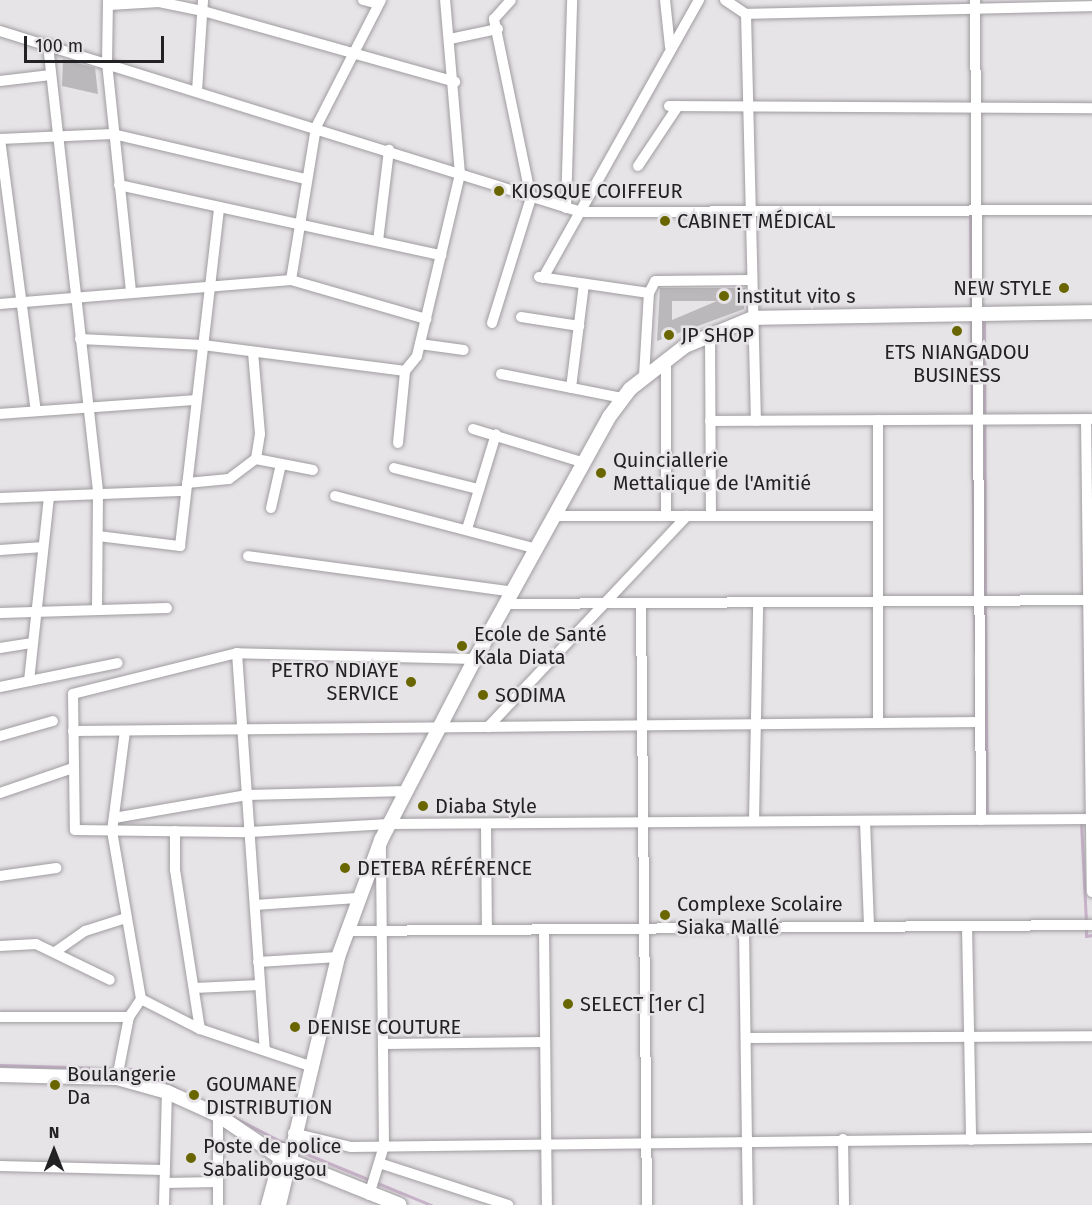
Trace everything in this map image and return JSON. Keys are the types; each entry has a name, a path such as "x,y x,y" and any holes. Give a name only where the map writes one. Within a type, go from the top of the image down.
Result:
{"main road":[{"path":"267,1205 293,1135 346,931 381,840 442,728 475,659 622,398 644,376 666,359 710,334 753,318 1092,312"},
{"path":"0,1075 117,1078 167,1092 218,1114 285,1159 369,1195 400,1205"},
{"path":"279,1205 285,1159"}],"street":[{"path":"291,280 297,224 316,127 380,2 363,0"},
{"path":"398,443 405,371 420,344 460,174 455,82 445,0"},
{"path":"492,323 531,198 496,14 510,0"},
{"path":"566,208 572,0"},
{"path":"665,0 670,46"},
{"path":"649,293 541,277 581,212 670,46 699,0"},
{"path":"725,0 746,14 976,4 1092,6"},
{"path":"131,293 106,63 108,2 159,1 203,5 455,82"},
{"path":"976,4 981,820"},
{"path":"197,91 203,5"},
{"path":"746,14 748,211 756,422"},
{"path":"450,39 498,29"},
{"path":"0,32 316,127 531,198 581,212 977,208 1092,210"},
{"path":"48,45 98,494 97,610"},
{"path":"0,81 51,75"},
{"path":"638,165 674,106 1092,108"},
{"path":"36,411 0,139 113,134 305,179"},
{"path":"378,241 389,150"},
{"path":"119,185 441,255"},
{"path":"98,536 180,546 219,207"},
{"path":"0,304 291,280 426,319"},
{"path":"644,376 649,293 655,281 752,280"},
{"path":"571,388 584,284"},
{"path":"521,317 579,326"},
{"path":"710,334 711,516"},
{"path":"80,339 202,345 405,371"},
{"path":"420,344 464,350"},
{"path":"0,498 187,487 229,478 256,459 260,434 253,352"},
{"path":"666,359 666,516"},
{"path":"501,374 622,398"},
{"path":"0,414 196,400"},
{"path":"711,421 1089,419 1092,892"},
{"path":"878,420 878,723"},
{"path":"473,429 496,434 585,463"},
{"path":"467,529 496,434"},
{"path":"256,459 313,470"},
{"path":"271,508 280,464"},
{"path":"394,468 478,489"},
{"path":"29,681 49,496"},
{"path":"335,496 537,549"},
{"path":"556,516 878,516"},
{"path":"488,727 600,604 687,516"},
{"path":"0,550 43,547"},
{"path":"248,556 514,592"},
{"path":"507,604 1090,600"},
{"path":"754,822 758,603"},
{"path":"640,604 647,1205"},
{"path":"0,613 167,608"},
{"path":"0,648 33,643"},
{"path":"475,659 237,653 73,694 75,830 250,832 389,824 1091,819"},
{"path":"237,653 264,1049"},
{"path":"0,687 118,663"},
{"path":"0,736 53,721"},
{"path":"73,731 980,722"},
{"path":"117,1078 129,1017 141,999 112,831 125,731"},
{"path":"0,793 73,768"},
{"path":"114,818 247,795 407,791"},
{"path":"865,821 869,927"},
{"path":"486,824 487,930"},
{"path":"175,831 175,870 200,1029"},
{"path":"369,1195 384,1146 384,931 381,840"},
{"path":"0,876 56,868"},
{"path":"255,905 357,898"},
{"path":"55,952 85,931 126,918"},
{"path":"346,931 1092,925"},
{"path":"967,926 971,1140"},
{"path":"744,929 748,1205"},
{"path":"544,930 547,1205"},
{"path":"0,946 22,942 55,952 110,980"},
{"path":"258,962 338,957"},
{"path":"194,988 260,985"},
{"path":"141,999 200,1029 310,1066"},
{"path":"0,1017 129,1017"},
{"path":"746,1038 1092,1036"},
{"path":"384,1044 545,1042"},
{"path":"164,1205 163,1170 167,1092"},
{"path":"218,1114 218,1205"},
{"path":"293,1135 351,1147 647,1141 747,1144 843,1139 1092,1138"},
{"path":"843,1139 844,1205"},
{"path":"379,1163 508,1205"},
{"path":"0,1166 163,1170"},
{"path":"165,1183 218,1182"}],"building":[{"path":"63,59 95,68 98,94 62,86"},
{"path":"660,288 745,288 744,309 657,341","holes":["672,301 717,301 672,320"]}],"waterway":[{"path":"970,212 971,310"},
{"path":"971,320 974,598"},
{"path":"984,320 985,597"},
{"path":"985,604 987,816"},
{"path":"974,605 975,652"},
{"path":"975,677 975,718"},
{"path":"975,725 975,745"},
{"path":"1081,823 1086,922"},
{"path":"1086,928 1086,936 1092,935"},
{"path":"0,1065 137,1069 179,1090"},
{"path":"233,1117 286,1144"},
{"path":"297,1150 431,1205"}],"place":[{"name":"KIOSQUE COIFFEUR","path":"499,191"},
{"name":"CABINET MÉDICAL","path":"665,221"},
{"name":"NEW STYLE","path":"1064,288"},
{"name":"institut vito s","path":"724,296"},
{"name":"ETS NIANGADOU BUSINESS","path":"957,331"},
{"name":"JP SHOP","path":"669,335"},
{"name":"Quinciallerie Mettalique de l'Amitié","path":"601,473"},
{"name":"Ecole de Santé Kala Diata","path":"462,646"},
{"name":"PETRO NDIAYE SERVICE","path":"411,682"},
{"name":"SODIMA","path":"483,695"},
{"name":"Diaba Style","path":"423,806"},
{"name":"DETEBA RÉFÉRENCE","path":"345,868"},
{"name":"Complexe Scolaire Siaka Mallé","path":"665,915"},
{"name":"SELECT [1er C]","path":"568,1004"},
{"name":"DENISE COUTURE","path":"295,1027"},
{"name":"Boulangerie Da","path":"55,1085"},
{"name":"GOUMANE DISTRIBUTION","path":"194,1095"},
{"name":"Poste de police Sabalibougou","path":"191,1158"}]}
